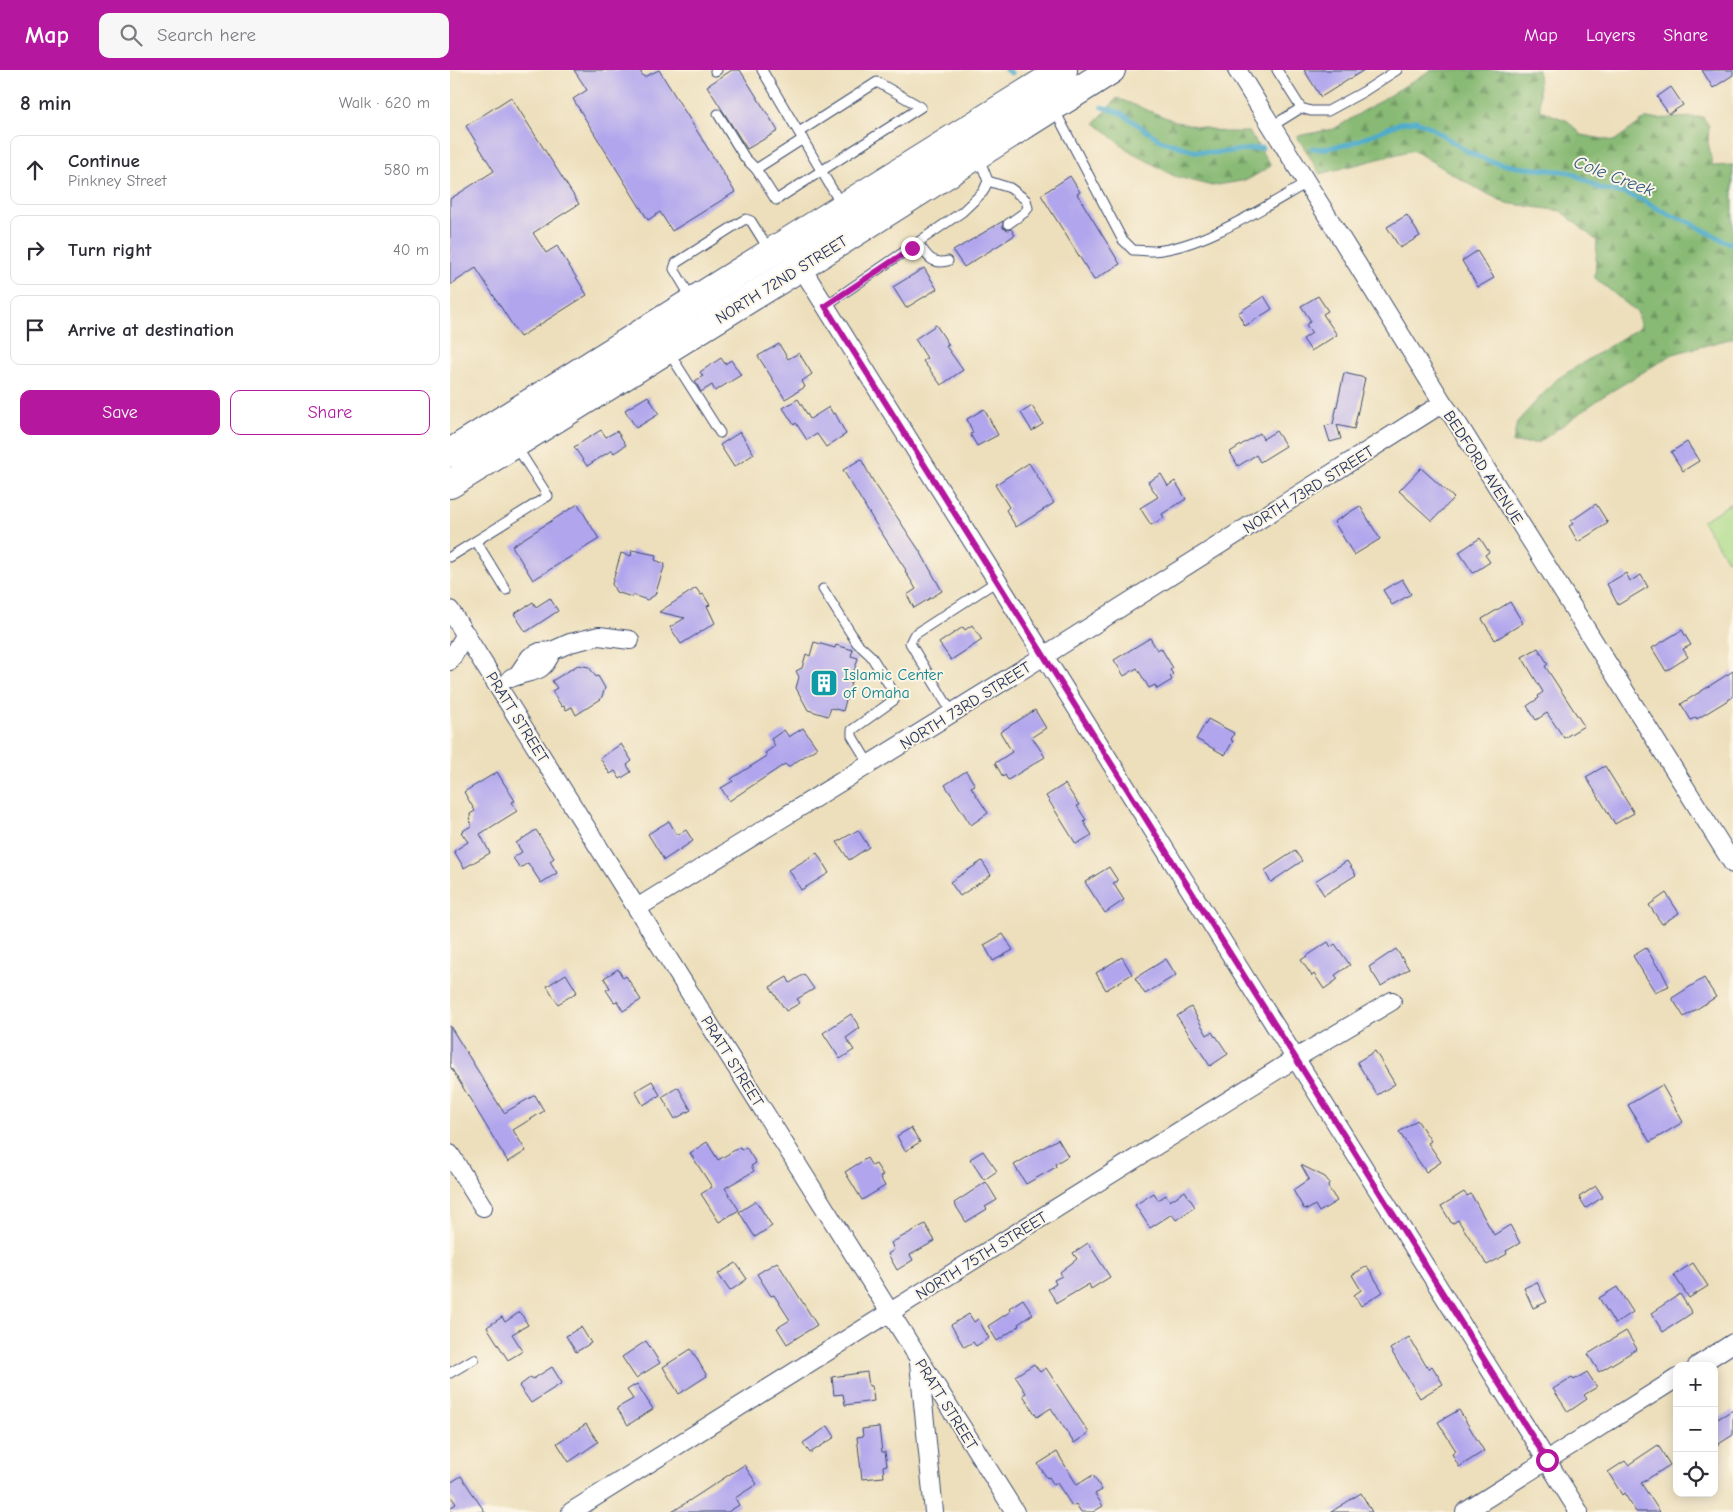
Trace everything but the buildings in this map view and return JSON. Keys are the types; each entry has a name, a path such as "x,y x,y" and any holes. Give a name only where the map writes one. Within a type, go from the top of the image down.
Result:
{"main road":[{"name":"NORTH 72ND STREET","path":"450,453 1063,70"},
{"name":"NORTH 72ND STREET","path":"450,484 800,267 1111,70"}],"street":[{"name":"BEDFORD AVENUE","path":"1238,70 1443,403 1458,424 1733,864"},
{"path":"779,248 800,267 825,306 1579,1512"},
{"name":"NORTH 73RD STREET","path":"637,908 1044,656 1443,403"},
{"name":"PRATT STREET","path":"450,610 1015,1512"},
{"path":"450,660 466,634"},
{"path":"497,685 517,676 537,671 547,664 552,651 570,643 599,636 630,640"},
{"name":"NORTH 75TH STREET","path":"572,1512 1296,1058 1392,1001"},
{"path":"450,1154 483,1207"},
{"path":"1703,1362 1733,1343"},
{"path":"918,1358 934,1512"},
{"path":"1465,1512 1673,1381"}],"lane":[{"path":"762,70 843,208"},
{"path":"1277,70 1301,108 1311,111 1328,111 1363,92 1396,70"},
{"path":"718,114 745,158 756,168 776,200 921,107 877,82 756,168"},
{"path":"1053,107 1122,239 1133,250 1153,251 1191,243 1243,218 1307,183"},
{"path":"1272,126 1301,108"},
{"path":"825,306 962,212 983,192 988,180 978,154"},
{"path":"988,180 1010,188 1026,200 1028,208 1008,224"},
{"path":"693,301 674,269 676,263 746,219 752,221 779,248"},
{"path":"918,243 932,260 939,263 948,262"},
{"path":"667,350 720,433"},
{"path":"450,557 548,496 515,444"},
{"path":"476,541 506,590"},
{"path":"952,713 910,643 914,635 997,581"},
{"path":"824,589 857,643 871,656 896,696 894,700 852,730 852,736 869,764"},
{"path":"450,1373 474,1359"}],"green space":[{"path":"1431,70 1538,70 1540,110 1568,121 1581,135 1614,141 1645,119 1703,117 1709,126 1708,142 1713,166 1733,165 1733,338 1673,354 1602,397 1538,443 1513,443 1517,422 1557,379 1640,327 1638,313 1595,278 1597,241 1561,211 1506,203 1474,187 1413,150 1320,174 1297,136 1334,129"},
{"path":"1117,98 1177,122 1224,132 1249,132 1271,166 1247,180 1212,186 1174,176 1128,150 1095,123"},
{"path":"1733,502 1733,556 1727,560 1702,521"}],"waterway":[{"name":"Cole Creek","path":"1006,70 1011,73"},
{"name":"Cole Creek","path":"1102,107 1121,113 1160,140 1194,151 1214,153 1262,148"},
{"name":"Cole Creek","path":"1312,148 1321,149 1350,144 1400,123 1416,121 1430,127 1468,152 1489,161 1517,167 1570,172 1601,189 1623,193 1642,200 1733,244"}],"place":[{"name":"Islamic Center of Omaha","path":"824,683"}],"route":[{"path":"912,248 825,306 1547,1460"}]}
